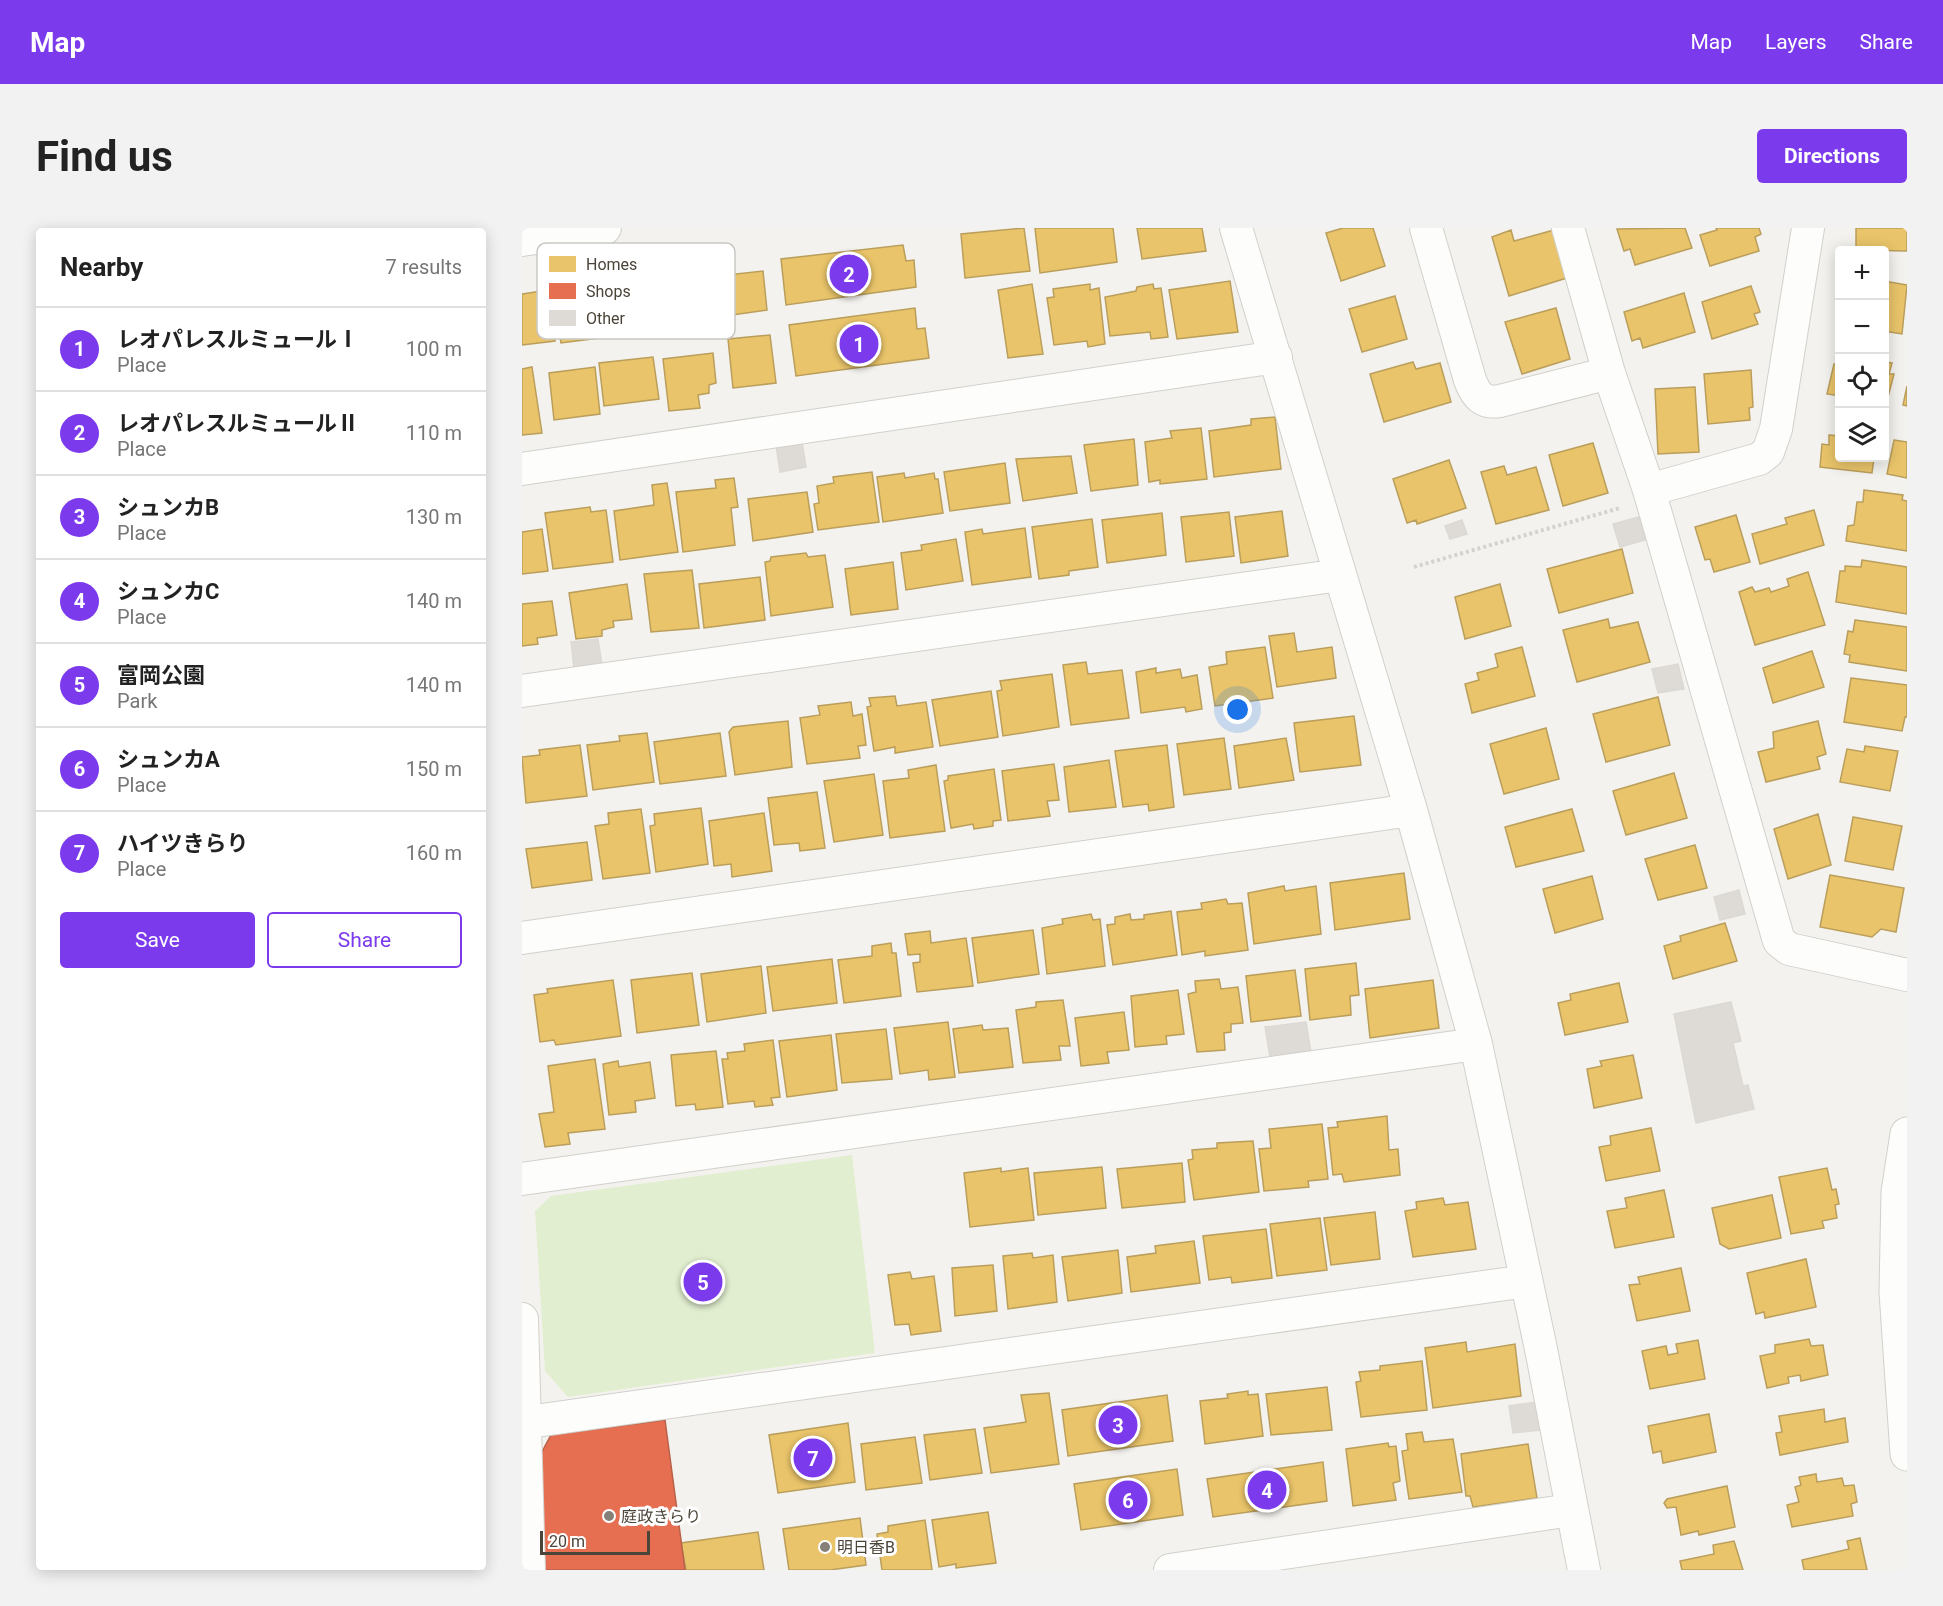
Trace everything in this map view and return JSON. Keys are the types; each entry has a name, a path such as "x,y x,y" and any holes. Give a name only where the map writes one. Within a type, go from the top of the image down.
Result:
{"street":[{"path":"522,240 605,228"},
{"path":"1236,228 1411,810 1476,1044 1584,1570"},
{"path":"1426,228 1470,380 1480,398 1490,402 1500,401 1609,373"},
{"path":"1568,228 1609,373 1649,490 1779,941 1789,950 1907,975"},
{"path":"1649,490 1759,459 1768,452 1776,429 1808,228"},
{"path":"522,469 1276,357"},
{"path":"522,691 1340,575"},
{"path":"522,938 1411,810"},
{"path":"522,1179 1476,1044"},
{"path":"1907,1134 1898,1192 1896,1292 1907,1454"},
{"path":"523,1423 1526,1281"},
{"path":"522,1319 523,1423 530,1570"},
{"path":"1170,1570 1571,1510"}],"path":[{"path":"1414,567 1605,512"}],"green space":[{"path":"852,1155 875,1353 568,1397 545,1371 535,1211 551,1196"}],"building: Homes":[{"path":"1024,228 1030,271 965,278 961,234"},
{"path":"1035,228 1113,228 1117,262 1040,273"},
{"path":"1137,228 1202,228 1206,251 1142,259"},
{"path":"1343,228 1373,228 1385,266 1341,281 1326,233"},
{"path":"1685,228 1692,248 1635,265 1630,249 1624,251 1617,229"},
{"path":"1716,228 1759,228 1761,234 1755,237 1759,251 1710,266 1700,235 1717,230"},
{"path":"1856,228 1907,228 1907,251 1889,251 1889,246 1856,246"},
{"path":"1511,230 1514,241 1554,230 1567,278 1509,296 1492,237"},
{"path":"903,245 906,261 914,260 916,287 786,305 781,259"},
{"path":"763,271 767,310 735,315 735,274"},
{"path":"1230,281 1238,332 1177,339 1169,290"},
{"path":"1889,282 1907,285 1902,334 1889,332"},
{"path":"1032,284 1043,354 1008,358 998,290"},
{"path":"1090,284 1090,290 1099,288 1105,344 1088,347 1087,341 1054,345 1047,298 1054,297 1053,289"},
{"path":"1153,284 1154,289 1161,288 1168,337 1151,339 1150,332 1110,336 1105,297 1136,291 1137,287"},
{"path":"1751,286 1760,312 1754,314 1758,324 1712,339 1702,302"},
{"path":"537,292 537,339 555,339 555,341 522,345 522,294"},
{"path":"1684,293 1695,332 1643,348 1640,338 1632,341 1624,312"},
{"path":"1395,296 1407,339 1362,352 1349,309"},
{"path":"915,308 917,329 925,328 929,358 796,376 789,325"},
{"path":"1556,308 1570,359 1522,374 1505,322"},
{"path":"770,335 776,383 733,388 728,339"},
{"path":"560,339 592,339 561,343"},
{"path":"713,353 716,383 709,385 709,393 698,395 700,408 669,411 663,359"},
{"path":"653,357 659,399 604,406 599,363"},
{"path":"1413,362 1416,369 1440,363 1451,402 1384,422 1370,374"},
{"path":"1834,364 1835,364 1835,395 1827,394"},
{"path":"532,367 542,433 522,435 522,369"},
{"path":"595,367 600,414 554,420 549,373"},
{"path":"1751,370 1753,407 1749,408 1750,420 1708,424 1704,374"},
{"path":"1889,374 1894,374 1889,393"},
{"path":"1907,386 1907,406 1903,405"},
{"path":"1695,387 1699,452 1658,454 1655,389"},
{"path":"1275,417 1281,469 1214,477 1209,431 1251,425 1251,419"},
{"path":"1201,428 1207,479 1160,484 1160,480 1149,482 1145,442 1172,438 1170,431"},
{"path":"1829,435 1835,436 1835,462 1873,462 1872,473 1820,467 1822,444 1829,445"},
{"path":"1134,439 1138,485 1091,491 1084,445"},
{"path":"1894,440 1907,442 1907,478 1887,474"},
{"path":"1593,443 1608,493 1563,506 1549,455"},
{"path":"1071,456 1077,493 1023,501 1016,459"},
{"path":"1449,460 1466,508 1417,524 1416,520 1407,523 1393,479"},
{"path":"1005,463 1010,503 950,511 944,472"},
{"path":"1504,466 1507,475 1536,467 1549,510 1496,524 1481,472"},
{"path":"872,472 879,522 818,530 814,504 819,503 817,486 834,483 833,477"},
{"path":"904,473 905,478 934,473 935,479 938,479 943,513 883,522 877,477"},
{"path":"734,478 738,507 731,508 735,545 683,552 676,492 716,488 715,480"},
{"path":"667,483 678,552 620,560 614,511 654,505 652,485"},
{"path":"1864,490 1903,495 1902,500 1907,501 1907,551 1846,541 1848,526 1854,525 1857,502 1863,502"},
{"path":"807,492 813,532 753,541 748,499"},
{"path":"590,507 591,512 606,510 613,562 553,569 545,513"},
{"path":"1814,510 1824,545 1760,564 1752,534 1787,524 1785,518"},
{"path":"1282,511 1288,556 1241,563 1235,517"},
{"path":"1229,512 1234,556 1186,562 1181,517"},
{"path":"1162,513 1166,555 1107,563 1102,520"},
{"path":"1736,515 1750,562 1714,572 1710,559 1705,560 1695,527"},
{"path":"1092,519 1098,567 1069,571 1069,575 1039,579 1032,527"},
{"path":"1025,528 1031,577 972,585 965,532 982,529 983,534"},
{"path":"542,529 548,571 522,574 522,532"},
{"path":"956,539 963,581 906,590 901,553 922,550 921,545"},
{"path":"1622,549 1633,593 1559,613 1547,569"},
{"path":"806,553 808,557 825,555 833,607 771,616 765,562 770,561 771,557"},
{"path":"1862,560 1907,567 1907,614 1836,602 1840,571 1845,571 1845,566 1861,567"},
{"path":"893,562 898,609 851,615 845,569"},
{"path":"692,570 699,628 651,632 644,574"},
{"path":"1808,572 1825,625 1755,645 1739,592 1752,587 1755,592 1769,588 1771,592 1789,586 1787,579"},
{"path":"760,577 765,620 704,628 699,584"},
{"path":"627,584 632,619 613,621 614,627 602,630 602,636 576,639 569,593"},
{"path":"1500,584 1511,626 1465,639 1455,597"},
{"path":"552,601 557,635 537,638 538,644 522,646 522,604"},
{"path":"1608,619 1610,628 1638,622 1650,662 1577,682 1563,630"},
{"path":"1855,620 1907,627 1907,671 1849,662 1850,655 1844,654 1848,631 1853,632"},
{"path":"1294,633 1297,652 1332,647 1336,678 1277,687 1269,636"},
{"path":"1265,647 1273,698 1215,706 1209,667 1227,664 1226,652"},
{"path":"1522,647 1535,696 1472,713 1465,684 1479,680 1477,673 1498,667 1495,654"},
{"path":"1812,651 1824,687 1773,703 1763,668"},
{"path":"1086,662 1088,674 1122,670 1129,718 1071,725 1063,665"},
{"path":"1156,668 1156,673 1180,669 1182,678 1197,675 1202,709 1186,712 1185,707 1141,713 1136,672"},
{"path":"1052,674 1059,727 1003,736 997,691 1002,690 1000,681"},
{"path":"1851,678 1907,685 1907,717 1905,717 1902,731 1844,722"},
{"path":"991,691 998,737 940,746 932,700"},
{"path":"895,696 897,706 926,702 933,747 895,753 895,747 874,751 867,707 871,706 869,698"},
{"path":"1658,697 1670,745 1606,762 1593,714"},
{"path":"851,702 853,716 862,714 866,745 858,746 860,758 807,764 800,718 820,715 818,706"},
{"path":"1354,716 1361,765 1300,772 1294,723"},
{"path":"788,721 792,767 735,775 729,732 733,727"},
{"path":"1818,721 1826,754 1817,757 1820,769 1766,782 1758,752 1774,748 1773,732"},
{"path":"1546,728 1559,779 1504,794 1490,744"},
{"path":"647,733 654,782 593,790 587,745 620,741 619,736"},
{"path":"720,733 726,776 660,784 654,742"},
{"path":"1224,738 1231,789 1184,795 1177,744"},
{"path":"1286,738 1294,780 1239,788 1234,746"},
{"path":"580,745 587,796 526,803 522,757 540,755 539,750"},
{"path":"1167,745 1174,807 1149,811 1148,804 1123,807 1115,751"},
{"path":"1865,746 1898,751 1890,791 1840,782 1847,749 1864,752"},
{"path":"1109,760 1116,807 1069,812 1064,767"},
{"path":"1054,764 1059,800 1047,801 1050,816 1008,821 1002,771"},
{"path":"936,765 945,831 890,838 883,781 909,778 908,770"},
{"path":"994,769 1001,820 993,821 993,826 974,829 973,824 951,828 944,781 948,780 948,776"},
{"path":"1674,773 1687,818 1626,835 1613,791"},
{"path":"874,774 883,835 834,842 824,781"},
{"path":"817,792 825,848 800,851 799,843 774,845 768,798"},
{"path":"701,808 708,864 656,872 650,826 655,825 654,814"},
{"path":"641,809 650,873 603,879 595,826 609,824 608,813"},
{"path":"1572,809 1584,851 1516,867 1505,827"},
{"path":"764,813 772,871 732,877 731,864 714,866 709,821"},
{"path":"1818,814 1831,865 1788,879 1774,829"},
{"path":"1853,817 1902,826 1893,870 1845,861"},
{"path":"587,842 592,880 532,888 526,849"},
{"path":"1695,845 1707,888 1658,900 1645,859"},
{"path":"1404,873 1410,919 1335,930 1330,883"},
{"path":"1830,875 1904,888 1896,932 1881,929 1872,937 1820,927"},
{"path":"1592,876 1603,919 1555,933 1543,889"},
{"path":"1284,886 1285,891 1316,886 1321,934 1254,944 1248,893"},
{"path":"1226,899 1228,904 1242,903 1248,950 1205,956 1205,951 1182,955 1177,912 1202,909 1201,903"},
{"path":"1171,911 1177,955 1113,965 1107,925 1115,924 1115,917 1130,914 1131,920 1144,919 1144,915"},
{"path":"1091,914 1093,920 1100,919 1105,966 1047,974 1042,928 1063,924 1062,919"},
{"path":"1725,923 1737,961 1673,979 1664,946 1681,941 1680,936"},
{"path":"1033,930 1039,974 978,983 972,938"},
{"path":"930,931 931,943 966,938 973,986 917,992 913,963 920,962 920,954 908,955 905,934"},
{"path":"891,943 892,953 896,953 901,996 844,1003 838,960 872,956 872,946"},
{"path":"832,959 837,1003 773,1011 767,967"},
{"path":"1356,963 1359,995 1350,996 1351,1015 1310,1020 1305,969"},
{"path":"761,966 766,1013 707,1022 701,974"},
{"path":"1295,970 1301,1016 1251,1022 1246,976"},
{"path":"692,973 699,1025 637,1033 631,980"},
{"path":"1219,979 1221,989 1238,987 1243,1023 1231,1024 1231,1032 1224,1033 1225,1050 1197,1052 1188,994 1196,992 1195,981"},
{"path":"613,980 621,1036 556,1045 554,1040 540,1042 534,995 548,993 547,989"},
{"path":"1433,980 1439,1028 1370,1038 1365,989"},
{"path":"1619,983 1628,1022 1565,1035 1558,1003 1571,1000 1570,994"},
{"path":"1178,990 1184,1034 1166,1036 1167,1044 1135,1047 1131,996"},
{"path":"1063,1000 1070,1046 1059,1046 1061,1060 1023,1063 1016,1010 1036,1007 1036,1002"},
{"path":"1124,1012 1129,1050 1107,1052 1109,1063 1081,1066 1075,1018"},
{"path":"948,1022 955,1077 929,1080 928,1070 900,1074 894,1028"},
{"path":"982,1025 983,1030 1008,1028 1013,1067 959,1073 953,1029"},
{"path":"886,1029 892,1079 842,1083 836,1034"},
{"path":"831,1035 837,1090 787,1097 779,1041"},
{"path":"773,1040 780,1097 771,1098 773,1105 755,1107 754,1101 728,1104 722,1059 728,1059 727,1053 745,1051 744,1044"},
{"path":"716,1051 723,1107 696,1110 695,1104 676,1106 671,1055"},
{"path":"1633,1055 1642,1098 1594,1108 1587,1069 1602,1066 1600,1061"},
{"path":"595,1059 605,1129 568,1133 570,1144 545,1147 539,1114 554,1112 548,1066"},
{"path":"618,1061 619,1067 650,1062 655,1098 635,1101 636,1112 609,1115 603,1064"},
{"path":"1387,1116 1389,1150 1398,1149 1400,1175 1344,1182 1342,1174 1333,1175 1328,1128 1338,1127 1337,1122"},
{"path":"1322,1124 1328,1179 1308,1181 1309,1187 1264,1191 1259,1149 1271,1148 1269,1129"},
{"path":"1651,1128 1660,1171 1606,1181 1599,1147 1611,1145 1610,1136"},
{"path":"1253,1141 1259,1192 1194,1200 1188,1160 1193,1159 1192,1150 1217,1148 1217,1143"},
{"path":"1182,1163 1185,1202 1122,1208 1117,1169"},
{"path":"1102,1167 1106,1208 1038,1215 1034,1173"},
{"path":"1001,1168 1001,1172 1028,1168 1034,1220 970,1227 964,1173"},
{"path":"1827,1168 1832,1190 1836,1189 1839,1204 1835,1205 1837,1218 1822,1221 1824,1228 1791,1234 1779,1177"},
{"path":"1664,1190 1674,1237 1615,1248 1607,1211 1627,1208 1625,1198"},
{"path":"1772,1195 1781,1238 1729,1249 1720,1244 1712,1208"},
{"path":"1443,1198 1445,1205 1468,1202 1476,1249 1413,1257 1405,1211 1417,1209 1416,1202"},
{"path":"1375,1212 1380,1259 1331,1265 1324,1218"},
{"path":"1320,1218 1327,1270 1277,1276 1270,1224"},
{"path":"1266,1229 1272,1278 1232,1283 1231,1277 1209,1280 1203,1236"},
{"path":"1194,1241 1200,1283 1131,1292 1127,1257 1156,1253 1155,1246"},
{"path":"1118,1250 1122,1293 1068,1301 1062,1257"},
{"path":"1032,1253 1033,1258 1053,1255 1057,1302 1008,1309 1003,1256"},
{"path":"1806,1259 1816,1307 1765,1318 1764,1312 1756,1314 1747,1273"},
{"path":"993,1265 997,1311 955,1316 952,1268"},
{"path":"1681,1268 1690,1311 1637,1321 1629,1285 1640,1284 1638,1277"},
{"path":"910,1272 912,1279 934,1276 941,1331 911,1335 909,1324 895,1325 888,1275"},
{"path":"1809,1339 1811,1346 1823,1345 1828,1375 1801,1381 1800,1375 1788,1377 1789,1383 1767,1388 1760,1356 1775,1353 1775,1345"},
{"path":"1698,1340 1705,1379 1650,1389 1642,1351 1666,1346 1668,1355 1678,1353 1676,1344"},
{"path":"1466,1342 1467,1352 1515,1344 1521,1396 1433,1408 1425,1348"},
{"path":"1422,1361 1427,1410 1361,1417 1356,1382 1361,1381 1359,1372 1380,1370 1380,1366"},
{"path":"1327,1387 1332,1430 1271,1435 1266,1394"},
{"path":"1248,1391 1248,1395 1258,1394 1263,1436 1205,1444 1200,1401 1228,1398 1227,1394"},
{"path":"1049,1393 1059,1464 991,1473 984,1428 1026,1422 1021,1395"},
{"path":"1167,1395 1173,1441 1068,1456 1062,1410"},
{"path":"1824,1409 1825,1422 1845,1418 1848,1442 1780,1455 1776,1433 1782,1432 1779,1416"},
{"path":"1709,1414 1716,1452 1663,1463 1661,1451 1653,1453 1648,1426"},
{"path":"848,1423 855,1482 778,1493 769,1435"},
{"path":"975,1429 982,1473 930,1480 924,1435"},
{"path":"1422,1432 1424,1442 1453,1439 1462,1492 1409,1499 1402,1451 1408,1450 1406,1434"},
{"path":"915,1437 922,1483 866,1490 861,1444"},
{"path":"1388,1443 1389,1447 1396,1446 1400,1481 1393,1483 1396,1500 1353,1506 1346,1449"},
{"path":"1528,1444 1537,1498 1473,1507 1470,1496 1466,1496 1461,1454"},
{"path":"1323,1462 1327,1501 1213,1517 1207,1479"},
{"path":"603,1467 608,1502 593,1503 594,1513 567,1515 560,1472"},
{"path":"1177,1469 1183,1515 1081,1530 1074,1484"},
{"path":"1816,1474 1817,1482 1842,1478 1844,1486 1854,1485 1857,1502 1851,1504 1853,1516 1792,1527 1787,1505 1799,1502 1795,1487 1801,1485 1799,1477"},
{"path":"1727,1486 1735,1527 1699,1535 1698,1531 1681,1535 1676,1507 1667,1508 1664,1503 1667,1499"},
{"path":"988,1512 996,1563 956,1568 956,1564 939,1567 932,1520"},
{"name":"明日香B","path":"860,1518 866,1565 830,1570 789,1570 783,1529"},
{"path":"925,1520 932,1570 882,1570 877,1534 888,1532 888,1526"},
{"path":"758,1532 764,1570 686,1570 681,1543"},
{"path":"1860,1538 1867,1570 1804,1570 1802,1560 1849,1549 1847,1541"},
{"path":"1734,1541 1743,1570 1682,1570 1680,1561 1714,1554 1713,1545"}],"building: Shops":[{"name":"庭政きらり","path":"665,1420 685,1570 543,1570 537,1461 551,1435"}],"building: Other":[{"path":"802,442 806,467 780,472 776,445"},
{"path":"1639,517 1645,540 1620,547 1613,524"},
{"path":"1462,520 1467,534 1450,539 1445,526"},
{"path":"598,639 602,665 574,668 571,642"},
{"path":"1678,664 1684,689 1658,693 1652,669"},
{"path":"1739,890 1745,914 1720,920 1714,897"},
{"path":"1731,1002 1741,1041 1733,1043 1743,1086 1748,1085 1754,1109 1696,1123 1674,1014"},
{"path":"1306,1022 1311,1052 1270,1057 1265,1027"},
{"path":"1537,1402 1541,1430 1513,1433 1509,1406"}],"place":[{"name":"レオパレスルミュールⅡ","path":"849,274"},
{"name":"レオパレスルミュールⅠ","path":"859,344"},
{"name":"富岡公園","path":"703,1282"},
{"name":"シュンカB","path":"1118,1425"},
{"name":"ハイツきらり","path":"813,1458"},
{"name":"シュンカC","path":"1267,1490"},
{"name":"シュンカA","path":"1128,1500"},
{"name":"庭政きらり","path":"609,1516"},
{"name":"明日香B","path":"825,1547"}]}
